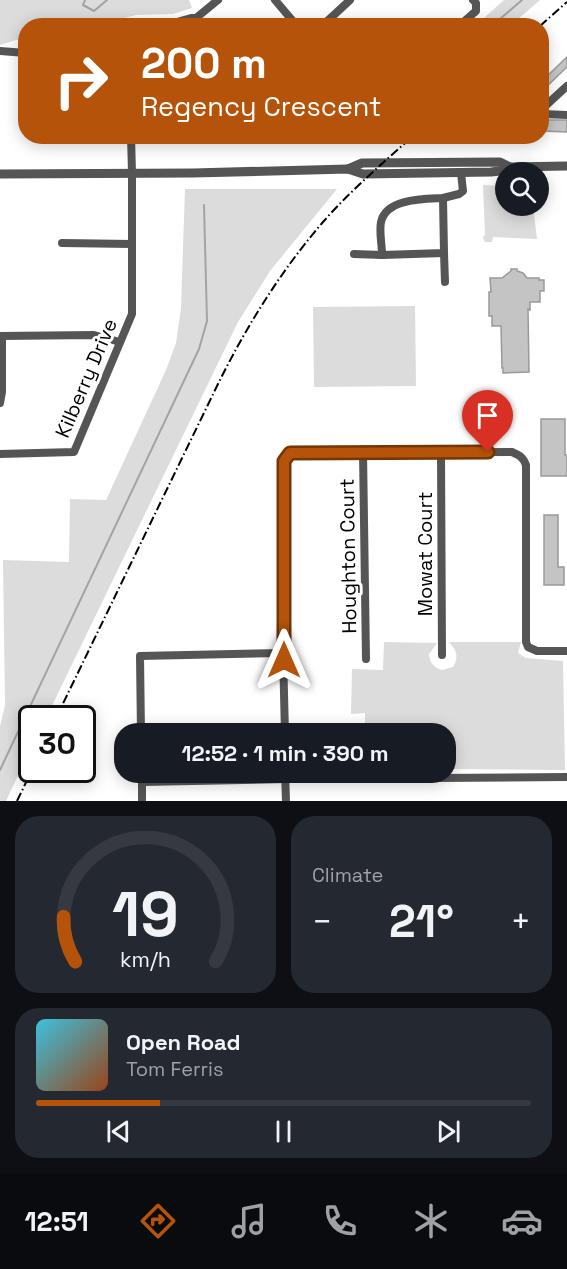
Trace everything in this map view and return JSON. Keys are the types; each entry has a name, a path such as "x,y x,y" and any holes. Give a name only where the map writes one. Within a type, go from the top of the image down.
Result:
{"street":[{"path":"201,18 218,0"},
{"path":"275,0 290,18"},
{"path":"331,18 350,0"},
{"path":"468,18 476,11 476,3 473,0"},
{"path":"0,51 18,52"},
{"path":"549,103 567,86"},
{"path":"549,114 567,115"},
{"name":"Kilberry Drive","path":"0,454 74,452 132,314 130,144"},
{"path":"382,255 381,222 384,214 402,202 459,194 463,191 461,172 475,162"},
{"path":"348,169 362,163 495,162"},
{"path":"549,166 567,166"},
{"path":"0,174 348,169 363,174 495,171"},
{"path":"443,198 445,282"},
{"path":"62,243 132,244"},
{"path":"354,254 444,253"},
{"path":"0,403 2,392 1,336 94,335 120,342"},
{"name":"Houghton Court","path":"363,452 366,659"},
{"path":"285,723 284,461 290,453 512,452 518,454 526,465 526,642 528,647 537,651 567,651"},
{"name":"Mowat Court","path":"441,453 442,655"},
{"path":"141,723 140,656 284,653"},
{"path":"456,777 567,777"},
{"path":"142,783 142,801"},
{"path":"286,783 286,801"}],"shaded area":[{"path":"0,0 189,0 192,8 173,14 136,15 125,18 18,18 18,40 0,45"},
{"path":"504,0 540,0 519,18 484,18"},
{"path":"483,185 495,186 495,216 534,216 537,239 493,237 492,242 485,242 483,238 485,234"},
{"path":"185,189 337,189 270,271 238,322 52,705 18,705 18,776 6,801 0,801 0,726 5,705 3,560 69,562 70,499 106,500 166,370 176,343 181,308"},
{"path":"415,306 416,386 314,387 313,307"},
{"path":"384,642 437,643 429,657 434,666 442,670 453,667 456,660 455,651 449,642 521,642 518,653 526,658 563,661 565,770 456,769 456,723 365,723 365,713 351,714 352,669 383,670"}],"building":[{"path":"567,57 567,67 549,84 549,74"},
{"path":"549,120 567,120 567,132 549,131"},
{"path":"511,269 517,269 527,278 544,280 544,291 540,291 540,302 530,302 530,310 528,309 529,372 503,373 501,326 492,326 492,316 489,316 490,278 502,278"},
{"path":"541,419 565,419 567,476 541,476"},
{"path":"544,515 558,515 558,567 564,567 564,585 544,585"}],"waterway":[{"path":"85,0 83,5 94,11 107,0"},
{"path":"501,18 522,0"},
{"path":"0,770 199,349 207,321 204,205"}],"railway":[{"path":"549,18 567,2"},
{"path":"62,705 217,386 252,321 292,260 323,222 404,144"},
{"path":"17,801 26,783"}],"route":[{"path":"284,660 284,461 290,453 488,452"}]}
